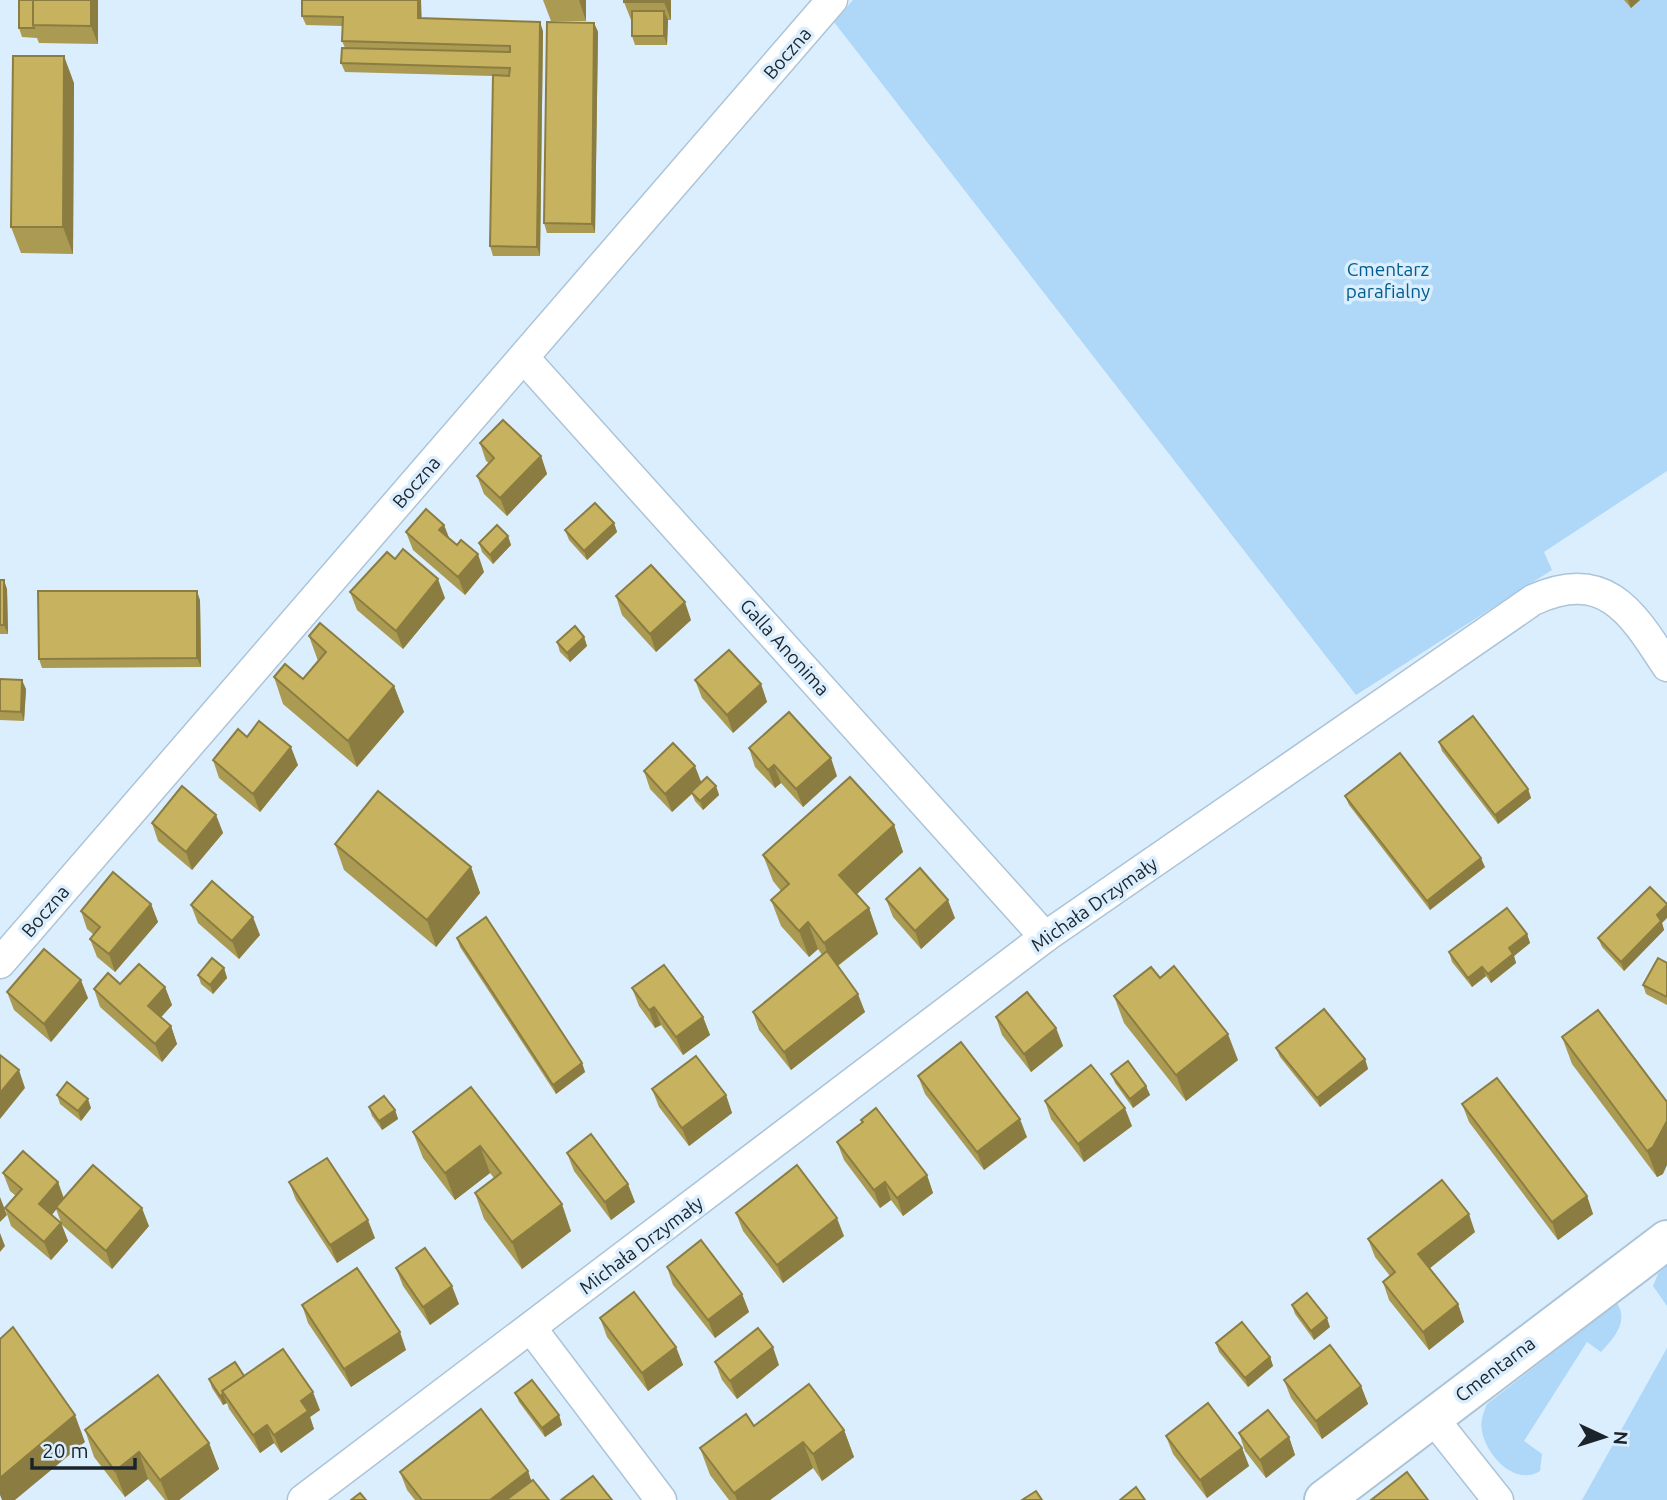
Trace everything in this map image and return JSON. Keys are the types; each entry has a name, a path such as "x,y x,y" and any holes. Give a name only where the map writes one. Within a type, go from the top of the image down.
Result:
{"street":[{"name":"Boczna","path":"0,963 832,0"},
{"name":"Galla Anonima","path":"524,358 1045,937"},
{"name":"Michała Drzymały","path":"303,1500 1045,937 1533,600 1550,592 1568,589 1590,591 1609,597 1626,609 1640,624 1667,666"},
{"name":"Cmentarna","path":"1324,1500 1667,1240"},
{"path":"531,1328 661,1500"},
{"path":"1432,1417 1498,1500"}],"green space":[{"name":"Cmentarz parafialny","path":"853,0 1667,0 1667,471 1544,552 1552,570 1356,695 834,22"},
{"path":"1667,1265 1667,1306 1653,1286 1658,1274"},
{"path":"1617,1303 1621,1323 1615,1335 1601,1352 1587,1342 1524,1441 1542,1454 1540,1471 1530,1475 1512,1472 1489,1450 1485,1440 1481,1424 1487,1404"},
{"path":"1667,1348 1667,1500 1582,1500"}],"building":[{"path":"19,0 33,0 34,28 19,28"},
{"path":"33,0 91,0 91,26 33,25"},
{"path":"302,0 418,0 418,18 540,22 537,247 490,246 493,75 509,76 510,68 341,63 342,48 510,52 510,46 342,41 343,17 302,16"},
{"path":"664,0 664,2 624,2"},
{"path":"632,11 664,11 664,36 632,36"},
{"path":"547,22 594,23 592,224 544,223"},
{"path":"13,56 64,56 63,227 11,227"},
{"path":"503,420 541,456 500,498 477,476 494,458 480,443"},
{"path":"595,503 614,523 584,551 565,530"},
{"path":"426,509 444,525 439,530 457,545 461,540 478,554 458,577 406,532"},
{"path":"497,525 508,536 490,555 479,543"},
{"path":"403,549 438,579 396,631 350,592 387,552 395,559"},
{"path":"651,565 685,602 650,634 616,596"},
{"path":"0,580 4,580 4,625 0,625"},
{"path":"38,591 197,591 197,658 39,659"},
{"path":"320,623 394,686 348,741 274,677 285,664 303,679 326,652 309,636"},
{"path":"575,626 584,637 567,653 557,642"},
{"path":"729,650 761,684 727,715 695,680"},
{"path":"0,679 22,680 21,712 0,711"},
{"path":"789,712 831,758 796,789 774,765 768,770 749,748"},
{"path":"1473,716 1528,789 1495,815 1439,742"},
{"path":"259,721 291,747 253,794 213,760 238,729 247,737"},
{"path":"673,743 695,766 665,794 644,771"},
{"path":"1400,753 1481,858 1427,901 1345,796"},
{"path":"707,777 716,786 700,801 691,792"},
{"path":"850,777 894,825 839,875 869,908 824,943 808,922 799,931 771,900 789,884 763,855"},
{"path":"182,786 216,815 186,852 152,823"},
{"path":"378,791 471,867 427,920 335,844"},
{"path":"920,868 948,900 915,931 886,899"},
{"path":"113,872 151,904 109,954 90,939 100,927 81,911"},
{"path":"212,881 253,917 232,941 191,905"},
{"path":"1650,887 1667,904 1657,915 1661,921 1621,962 1598,938"},
{"path":"1507,908 1527,934 1509,948 1513,954 1488,974 1482,967 1468,978 1449,952"},
{"path":"486,917 582,1063 553,1085 457,938"},
{"path":"44,949 81,980 44,1024 7,992"},
{"path":"827,951 858,994 784,1052 753,1012"},
{"path":"212,958 224,968 210,985 198,975"},
{"path":"1658,958 1667,963 1667,997 1643,985"},
{"path":"139,964 165,987 148,1006 171,1026 155,1044 94,989 108,973 120,984"},
{"path":"664,965 703,1017 676,1037 654,1007 649,1010 632,988"},
{"path":"1174,966 1228,1034 1176,1075 1114,996 1151,967 1160,978"},
{"path":"1027,992 1056,1028 1024,1054 996,1017"},
{"path":"1324,1009 1365,1059 1317,1098 1276,1048"},
{"path":"1598,1010 1667,1102 1667,1121 1653,1147 1647,1151 1562,1037"},
{"path":"961,1042 1020,1119 977,1152 918,1076"},
{"path":"0,1055 19,1070 0,1093"},
{"path":"696,1056 726,1095 682,1128 652,1089"},
{"path":"1128,1061 1146,1086 1130,1099 1111,1074"},
{"path":"1091,1065 1125,1108 1078,1144 1045,1101"},
{"path":"1497,1078 1587,1196 1552,1222 1462,1104"},
{"path":"67,1082 88,1099 78,1111 57,1095"},
{"path":"471,1087 562,1204 512,1242 475,1193 501,1173 480,1146 445,1173 413,1132"},
{"path":"384,1096 395,1110 379,1121 369,1107"},
{"path":"876,1108 927,1175 897,1198 885,1182 874,1190 837,1142"},
{"path":"591,1134 628,1184 605,1202 567,1153"},
{"path":"23,1151 58,1182 39,1204 61,1223 44,1242 5,1208 22,1189 3,1173"},
{"path":"327,1158 368,1220 330,1245 289,1182"},
{"path":"93,1165 142,1208 106,1251 56,1207"},
{"path":"797,1165 837,1218 777,1265 736,1213"},
{"path":"1442,1180 1469,1214 1418,1254 1458,1304 1423,1332 1383,1282 1395,1272 1368,1239"},
{"path":"701,1240 742,1294 708,1320 667,1267"},
{"path":"425,1248 452,1286 423,1307 396,1268"},
{"path":"357,1268 400,1332 344,1369 302,1305"},
{"path":"634,1292 676,1347 642,1373 600,1318"},
{"path":"1307,1293 1327,1318 1311,1331 1292,1305"},
{"path":"1242,1322 1270,1357 1245,1378 1216,1343"},
{"path":"13,1327 75,1415 0,1478 0,1339"},
{"path":"758,1328 773,1347 730,1381 715,1362"},
{"path":"1330,1345 1361,1386 1316,1421 1284,1380"},
{"path":"283,1349 313,1392 301,1401 308,1411 274,1435 267,1425 253,1435 222,1391"},
{"path":"235,1362 244,1376 222,1391 220,1396 209,1379"},
{"path":"158,1375 209,1443 160,1480 139,1452 115,1471 85,1430"},
{"path":"532,1380 559,1415 542,1428 515,1393"},
{"path":"809,1384 844,1430 813,1454 803,1442 734,1493 700,1448 746,1414 754,1426"},
{"path":"1208,1403 1242,1448 1200,1480 1166,1436"},
{"path":"481,1409 528,1471 490,1500 422,1500 400,1472"},
{"path":"1268,1410 1289,1437 1260,1460 1239,1433"},
{"path":"1407,1472 1428,1500 1371,1500"},
{"path":"593,1476 612,1500 561,1500"},
{"path":"533,1480 549,1500 506,1500"},
{"path":"1136,1487 1145,1500 1120,1500"},
{"path":"1036,1491 1042,1500 1022,1500"},
{"path":"360,1493 366,1500 351,1500"}]}
